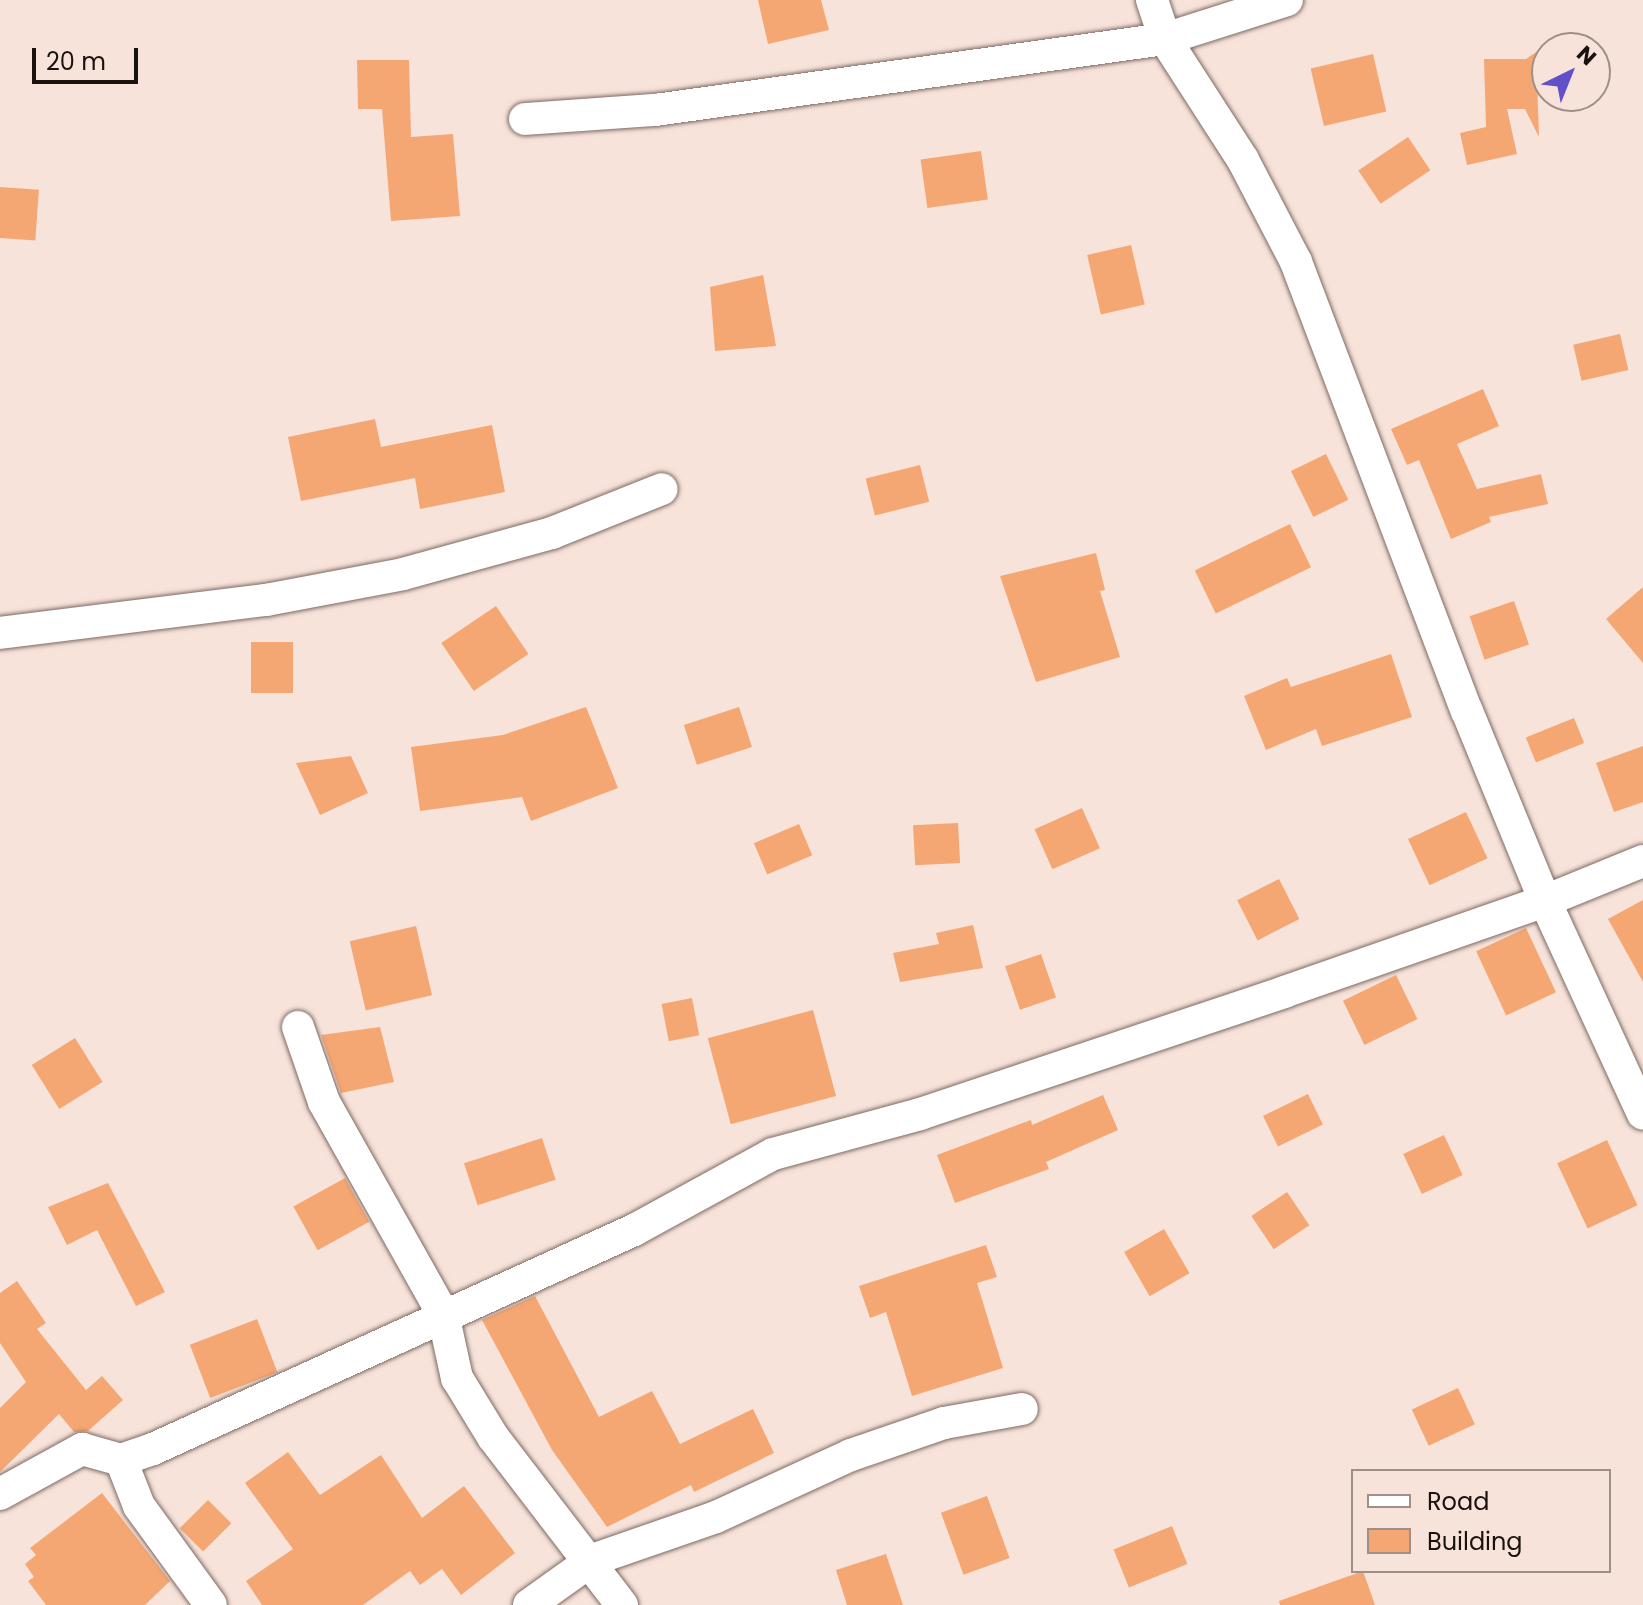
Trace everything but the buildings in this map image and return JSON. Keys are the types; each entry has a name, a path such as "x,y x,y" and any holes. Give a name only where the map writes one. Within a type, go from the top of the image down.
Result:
{"street":[{"path":"1152,0 1165,39 1243,160 1296,262 1389,511 1545,901 1643,1114"},
{"path":"525,119 655,110 1165,39 1287,0"},
{"path":"0,633 266,600 403,574 552,533 662,489"},
{"path":"0,1494 82,1449 121,1460 634,1230 773,1154 920,1114 1545,901 1643,861"},
{"path":"298,1027 324,1102 443,1314 457,1378 493,1437 592,1560 622,1605"},
{"path":"529,1605 592,1560 716,1517 851,1455 944,1423 1022,1409"},
{"path":"121,1460 139,1506 209,1604"}]}
